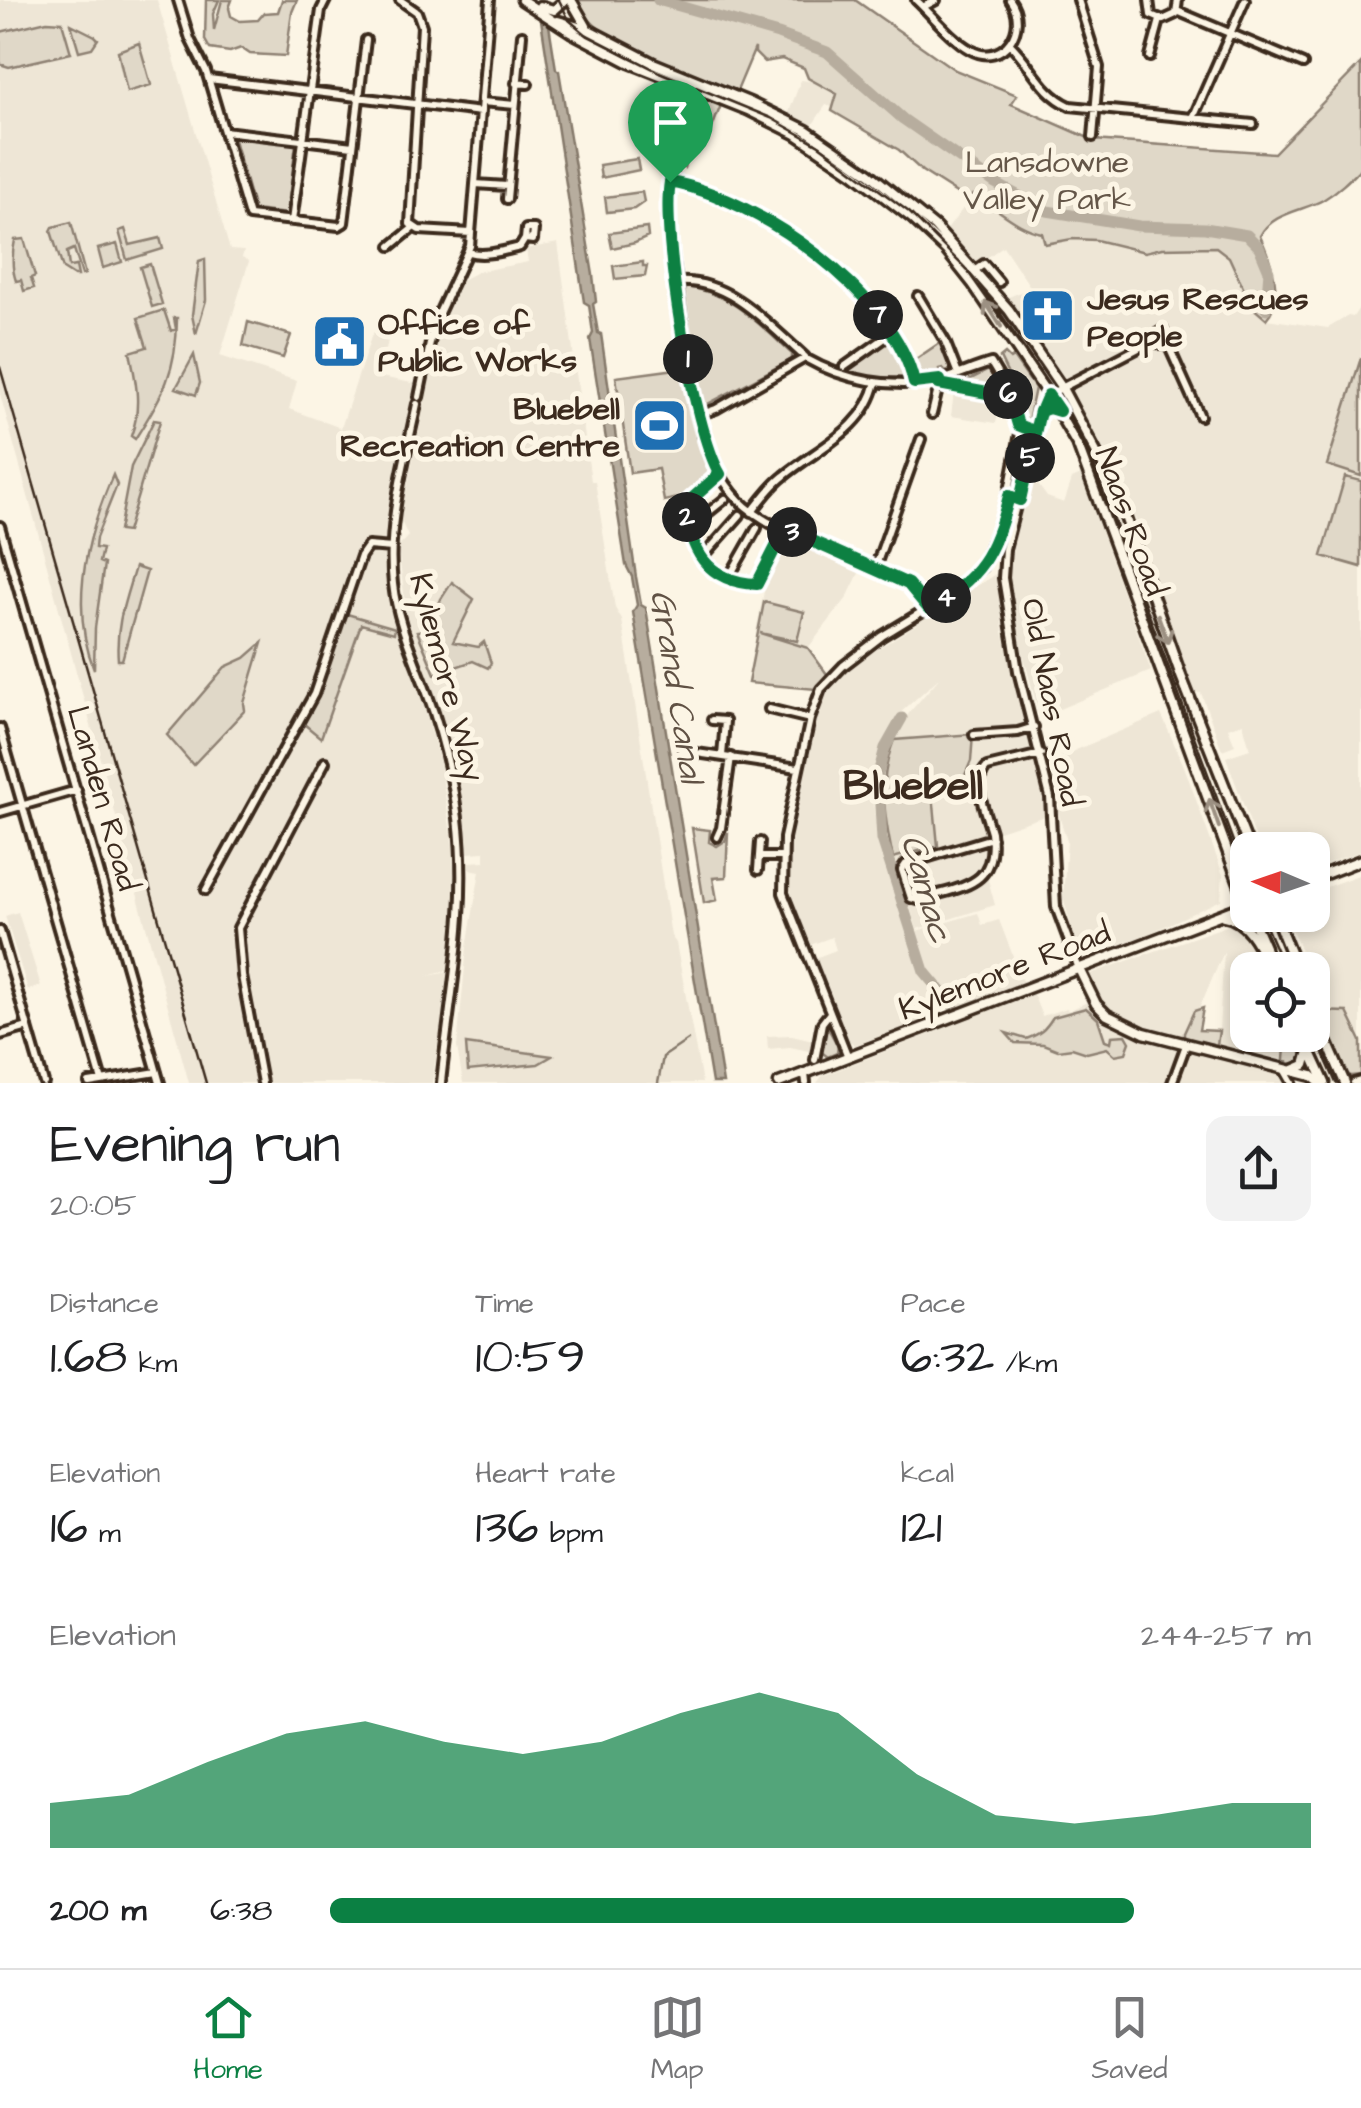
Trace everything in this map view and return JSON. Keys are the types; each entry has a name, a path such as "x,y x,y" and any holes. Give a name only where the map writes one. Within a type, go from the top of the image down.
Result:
{"main road":[{"path":"538,8 558,9 568,0"},
{"path":"561,22 568,0"},
{"path":"568,0 590,30"},
{"name":"Naas Road","path":"538,8 571,32 643,70 764,118 812,144 876,190 952,257 1059,411 1094,484 1230,860"},
{"name":"Naas Road","path":"561,22 590,30 642,58 766,109 806,130 924,218 1009,310 1062,388 1114,488 1180,676 1243,832"},
{"path":"1040,411 1059,411"},
{"path":"1330,872 1361,860"},
{"path":"1230,906 1223,914 1243,924 1261,952"},
{"name":"Kylemore Road","path":"779,1083 806,1078 848,1057 1230,911"},
{"name":"Old Naas Road","path":"1080,968 1096,1004 1107,1014 1144,1032 1312,1076 1322,1083"},
{"path":"1330,1050 1344,1083"},
{"path":"1288,1070 1304,1065 1309,1052"},
{"path":"1311,1052 1322,1083"}],"street":[{"path":"178,0 208,79 248,215 342,226 366,40"},
{"path":"292,221 321,10 326,0"},
{"path":"400,0 417,12 422,26 408,218 413,228"},
{"name":"Kylemore Way","path":"440,1083 460,940 460,849 452,786 439,732 397,608 392,548 434,324 468,252 490,0"},
{"path":"916,0 973,51 992,53 1010,44 1018,18 1010,0"},
{"path":"924,7 936,0"},
{"path":"1078,0 1098,62 1093,137"},
{"path":"1149,0 1150,12 1160,20 1170,19 1178,11 1178,0"},
{"path":"1193,118 1245,0"},
{"path":"1178,11 1303,64"},
{"path":"1150,57 1160,20"},
{"path":"506,198 522,36"},
{"path":"1010,44 1053,96 1070,106 1253,124"},
{"path":"208,79 481,112"},
{"path":"516,83 528,84"},
{"path":"482,102 514,105"},
{"path":"224,130 353,146"},
{"path":"681,139 670,182 669,232 699,415 720,474 752,512 908,584 928,608"},
{"path":"670,182 712,194 772,224 844,280 892,334 906,356 914,383"},
{"path":"475,184 508,186"},
{"path":"391,246 413,228 471,234"},
{"path":"468,252 508,250 520,247 525,239"},
{"path":"974,270 984,264 999,282"},
{"path":"677,282 708,283 726,293 805,358 839,375 876,382 939,382 998,395 1009,393"},
{"path":"918,296 945,341 958,374"},
{"path":"1152,342 1152,337 1163,330"},
{"path":"844,367 892,334"},
{"path":"1048,395 1152,342 1169,347 1200,416"},
{"path":"699,415 805,358"},
{"path":"848,1057 786,902 782,858 798,768 819,692 834,674 874,642 977,574 998,536 1021,428 1009,393 994,364 939,382"},
{"path":"752,512 785,475 856,423 872,399 876,382"},
{"path":"932,414 939,382"},
{"name":"Old Naas Road","path":"1048,395 1040,411 1005,549 1004,578 1018,671 1041,754 1052,817 1054,896 1080,968"},
{"path":"1021,428 1035,432"},
{"path":"875,568 921,439"},
{"path":"720,474 686,502 692,543 702,558 728,579 760,582 785,529"},
{"path":"1009,496 1020,500"},
{"path":"689,528 725,499"},
{"path":"702,558 740,514"},
{"name":"Landen Road","path":"0,526 160,1083"},
{"path":"728,579 758,528"},
{"path":"206,890 314,694 362,556 368,546 392,548"},
{"path":"769,709 810,719"},
{"path":"712,720 725,721 722,756"},
{"path":"974,735 1034,727"},
{"path":"0,728 102,1081"},
{"path":"683,751 798,768"},
{"path":"992,838 906,864 902,870 910,898 918,900 978,881 992,862 992,838 979,783 981,772 986,767 1041,754"},
{"path":"717,837 731,758"},
{"path":"262,1083 242,976 238,928 325,762"},
{"path":"0,812 76,790"},
{"path":"758,870 760,842"},
{"path":"759,856 782,858"},
{"path":"0,931 44,1083"},
{"path":"814,1060 822,1023 829,1014"},
{"path":"0,1036 28,1027"},
{"path":"1172,1083 1186,1045"},
{"path":"1288,1070 1292,1083"},
{"path":"89,1083 157,1072"}],"shaded area":[{"path":"0,0 157,0 230,250 244,251 242,257 249,261 220,356 297,381 289,409 341,428 378,326 390,329 381,377 417,384 386,528 384,565 397,632 440,762 453,847 455,898 450,970 428,976 449,972 432,1083 189,1083 0,394"},
{"path":"538,0 545,0 559,71 636,577 641,605 646,608 723,1083 712,1083 633,612 637,605 626,565 590,339 593,333 589,305 584,302"},
{"path":"801,80 817,82 840,96 835,108 826,105 811,127 788,115"},
{"path":"973,195 996,207 1020,228 1042,234 1045,245 1072,239 1224,247 1252,307 1266,319 1328,328 1353,317 1361,305 1361,851 1330,863 1330,832 1253,832 1226,757 1250,749 1243,723 1228,728 1235,745 1222,750 1201,693 1192,692 1142,550 1144,539 1108,457 1073,393 1006,298 1031,288 1003,246 976,266 946,231"},
{"path":"558,243 591,481 595,481 615,608 622,620 671,936 676,943 702,1083 463,1083 457,1047 467,947 480,871 469,869 469,862 485,861 485,852 468,853 451,746 407,616 398,547 408,536 400,519 440,331 462,280 477,272 528,262 526,249"},
{"path":"958,388 1002,396 996,423 951,416"},
{"path":"1031,475 1047,497 1064,503 1072,479 1081,475 1151,671 1040,717 1017,632 1009,577"},
{"path":"784,537 861,569 847,598 808,648 756,632 769,566"},
{"path":"997,573 1003,631 1025,728 1030,731 1034,747 1031,751 1038,768 1045,816 996,832 995,864 987,876 995,905 917,929 895,859 938,845 933,794 972,734 893,739 940,677 899,714 876,759 873,803 877,830 919,972 947,1012 855,1045 845,1038 830,1003 834,1000 815,958 836,950 832,937 810,945 790,890 789,845 821,703 854,664"},
{"path":"1161,714 1223,875 1221,900 1148,934 1088,955 1079,952 1063,898 1067,841 1057,809 1050,761"},
{"path":"1361,874 1361,1070 1330,1017 1330,952 1301,952 1293,932 1330,932 1330,886"},
{"path":"18,912 41,986 28,990 5,916"},
{"path":"978,913 982,925 999,920 1023,982 958,1007 929,976 913,932"},
{"path":"1229,925 1230,932 1245,935 1255,952 1230,952 1230,1047 1218,1044 1224,952 1186,1038 1149,1029 1117,1014 1101,1002 1088,979 1090,974"},
{"path":"1033,994 1042,1016 1087,1002 1106,1022 1120,1029 1280,1073 1286,1083 817,1083 822,1076"},
{"path":"792,1035 813,1040 809,1051 790,1047 768,1049 767,1036"},
{"path":"1251,1052 1285,1052 1284,1060"}],"green space":[{"path":"206,0 219,0 213,14 214,30 222,0 232,0 231,16 240,21 258,20 264,13 278,12 282,0 297,0 286,56 250,54 241,48 230,52 210,49 205,40"},
{"name":"Lansdowne Valley Park","path":"577,0 855,0 955,70 1017,95 1011,104 1093,140 1274,153 1361,63 1361,168 1328,197 1279,217 1265,228 1260,236 1275,290 1272,311 1266,319 1252,307 1229,257 1216,247 1145,252 1096,240 1045,244 1042,233 1023,227 973,195 969,201 922,171 899,150 832,111 837,94 808,78 804,68 782,59 764,62 755,48 737,91 623,45 586,16"},
{"path":"47,21 62,22 71,53 9,67 0,64 0,32"},
{"path":"71,24 98,39 92,48 79,51"},
{"path":"139,43 151,85 127,92 118,51"},
{"path":"676,88 721,105 707,141 694,137 684,168 679,166 690,142 689,131 661,125"},
{"path":"233,136 296,144 287,214 254,210"},
{"path":"637,159 639,170 601,178 599,165"},
{"path":"642,192 644,202 634,209 607,212 605,197"},
{"path":"71,222 85,274 82,275 74,249 67,252 69,267 76,266 78,276 63,269 51,231"},
{"path":"647,228 648,237 612,248 609,233"},
{"path":"125,229 130,245 160,238 163,249 127,260 119,231"},
{"path":"24,239 35,276 31,278 34,288 24,291 21,280 16,281 12,260 15,240"},
{"path":"117,244 122,262 103,268 98,249"},
{"path":"205,259 206,300 196,334 192,315 199,261"},
{"path":"643,262 647,266 645,276 615,279 613,266"},
{"path":"150,264 162,304 152,307 140,267"},
{"path":"686,287 731,303 792,354 792,359 702,407 683,293"},
{"path":"164,310 171,331 176,329 177,318 176,337 171,368 161,395 135,439 131,436 137,394 130,352 147,347 138,318"},
{"path":"248,322 291,335 283,358 243,346"},
{"path":"888,340 906,372 903,377 877,378 847,372 846,369"},
{"path":"941,342 949,371 943,368 939,369 940,374 919,376 913,361"},
{"path":"1005,354 1013,357 1035,388 1028,422 1024,421 1000,358"},
{"path":"194,355 200,383 196,395 176,388"},
{"path":"1361,358 1361,476 1327,465"},
{"name":"Bluebell Recreation Centre","path":"684,368 697,436 712,475 688,496 664,501 658,469 630,473 616,377"},
{"path":"989,370 999,390 959,385"},
{"path":"154,420 160,421 127,532 119,531 131,467"},
{"path":"113,475 117,485 95,548 102,549 99,562 104,564 94,669 83,620 84,570"},
{"path":"1345,477 1361,481 1361,567 1322,556"},
{"path":"135,567 147,571 122,660 118,660 120,623"},
{"path":"452,582 474,599 453,642 478,647 484,642 491,663 488,668 473,661 435,674 417,631 429,630"},
{"path":"764,602 804,612 797,641 760,633 808,648 827,674 816,689 748,683"},
{"path":"347,614 395,628 394,633 361,624 321,738 304,724"},
{"path":"262,643 245,710 193,765 167,735 225,667 245,658"},
{"path":"973,734 971,761 960,787 933,794 938,846 893,858 884,798 894,740"},
{"path":"692,828 710,830 709,842 717,846 725,841 728,832 726,877 713,878 717,900 704,903"},
{"path":"1086,1008 1098,1019 1105,1040 1111,1042 1112,1036 1126,1035 1130,1042 1126,1053 1115,1055 1107,1048 1087,1053 1015,1043 1006,1033 1026,1039 1042,1031 1053,1017"},
{"path":"1203,1008 1199,1030 1219,1031 1217,1045 1184,1039 1194,1011"},
{"path":"1330,1011 1347,1012 1361,1041 1361,1075 1344,1072 1330,1042"},
{"path":"825,1023 838,1046 837,1053 828,1057 820,1051"},
{"path":"466,1044 552,1056 538,1064 468,1071"},
{"path":"1285,1052 1301,1052 1303,1058 1299,1063 1288,1064"}],"waterway":[{"name":"Camac","path":"658,0 827,52 903,119 995,183 1047,211 1139,226 1205,228 1247,235 1259,247 1269,271 1266,309"},
{"name":"Camac","path":"902,718 885,748 878,774 882,839 924,971 954,1007"},
{"path":"658,1083 663,1057 688,1040"}],"tram line":[{"path":"559,0 569,20 588,36 659,72 771,118 819,145 909,212 966,269 1053,392 1094,466 1230,833"},
{"path":"1268,932 1277,952"},
{"path":"1322,1052 1336,1083"}],"railway":[{"path":"0,367 206,1083"}],"place":[{"name":"Jesus Rescues People","path":"1048,316"},
{"name":"Office of Public Works","path":"339,341"},
{"name":"Bluebell Recreation Centre","path":"659,426"}],"district":[{"name":"Bluebell","path":"913,784"}],"route":[{"path":"670,182 669,232 694,395 705,440 720,474 686,504 696,550 728,579 757,584 785,529 908,584 928,608 959,589 986,562 1009,496 1020,500 1024,484 1039,416 1042,404 1048,395 1059,411 1049,408 1040,411 1035,432 1018,425 1009,393 998,395 939,384 940,380 914,383 906,356 892,334 844,280 772,224 712,194 670,182"}],"water label":[{"name":"Grand Canal","path":"678,686"}]}
